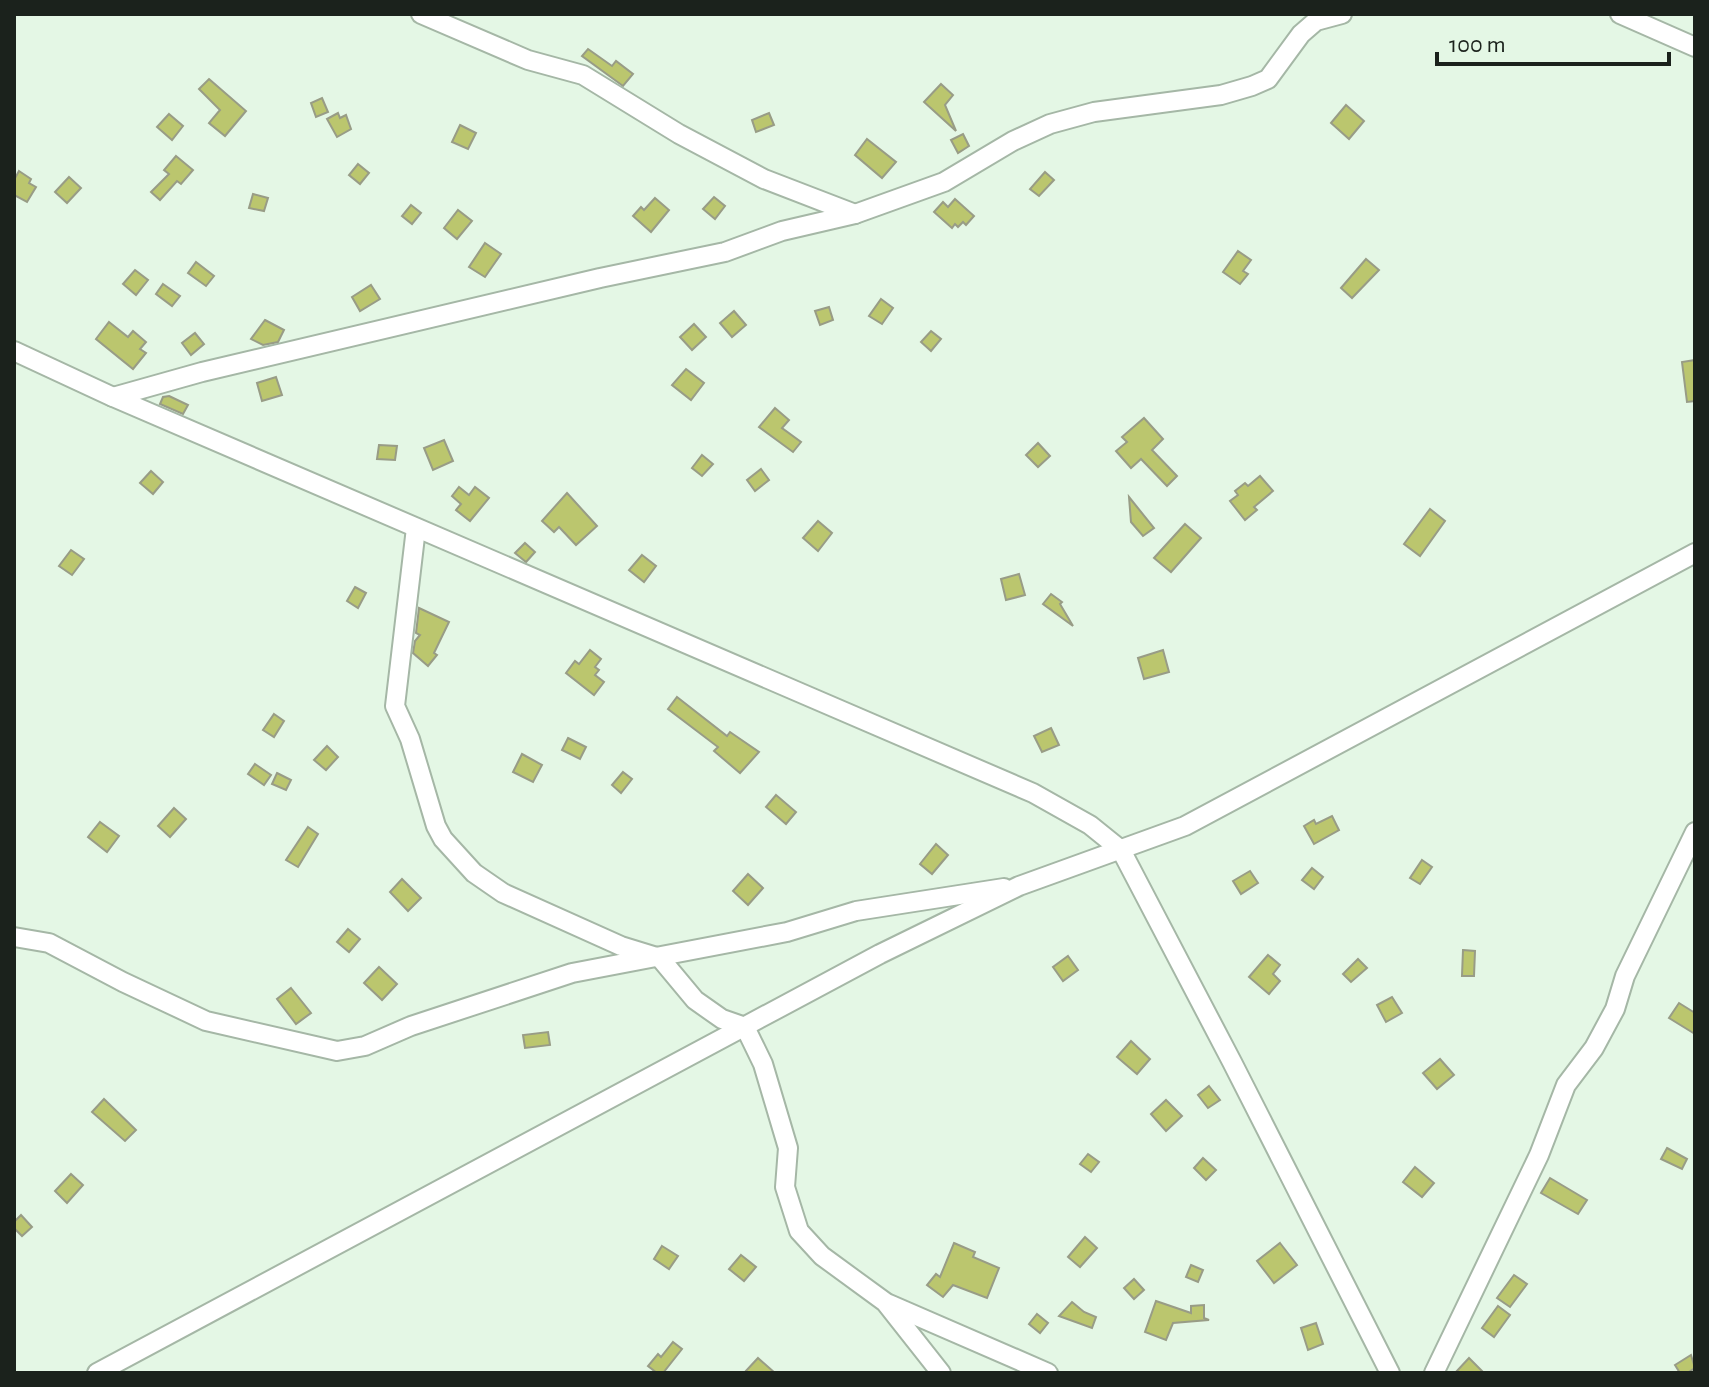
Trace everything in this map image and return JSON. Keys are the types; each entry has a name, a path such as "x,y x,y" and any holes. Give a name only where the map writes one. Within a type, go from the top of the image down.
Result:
{"street":[{"path":"421,14 528,60 583,75 679,134 764,179 855,214"},
{"path":"113,397 231,365 585,281 725,252 782,231 855,214 944,182 1013,141 1050,124 1094,112 1221,95 1252,86 1268,79 1301,34 1316,21 1342,14"},
{"path":"1620,14 1695,47"},
{"path":"14,351 113,397 1033,793 1090,825 1121,850 1240,1076 1390,1373"},
{"path":"416,528 395,706 410,739 436,826 443,839 474,873 503,893 621,946 660,958 695,1000 722,1019 745,1027 763,1064 788,1148 785,1187 799,1231 822,1256 885,1302 1048,1373"},
{"path":"97,1373 880,954 1019,886 1185,826 1695,553"},
{"path":"1434,1373 1539,1155 1566,1085 1594,1048 1615,1009 1625,976 1695,832"},
{"path":"14,937 49,943 206,1021 337,1051 365,1046 411,1026 572,973 787,932 856,911 1019,886"},
{"path":"885,1302 934,1369"}],"building":[{"path":"588,49 612,66 616,61 633,74 623,86 582,56"},
{"path":"209,79 246,111 225,136 209,123 220,110 199,89"},
{"path":"941,84 953,95 945,105 956,131 924,102"},
{"path":"322,98 328,112 316,117 311,103"},
{"path":"1346,105 1364,121 1349,139 1331,123"},
{"path":"338,113 340,118 346,115 351,129 337,137 327,119"},
{"path":"769,113 774,125 756,132 752,120"},
{"path":"169,114 183,126 172,140 157,127"},
{"path":"460,125 476,133 468,149 452,142"},
{"path":"963,134 969,146 958,153 951,140"},
{"path":"867,139 896,162 882,178 855,155"},
{"path":"176,156 193,170 181,184 177,181 160,200 151,192 169,174 164,170"},
{"path":"358,164 369,173 360,184 349,175"},
{"path":"19,171 36,187 27,202 14,195 14,180"},
{"path":"1045,172 1054,180 1039,196 1030,189"},
{"path":"69,177 81,188 67,203 55,192"},
{"path":"253,194 268,198 264,211 249,208"},
{"path":"714,197 725,206 715,219 703,209"},
{"path":"655,198 669,210 651,232 633,216"},
{"path":"955,199 974,216 966,225 963,222 952,228 934,212 943,202 948,207"},
{"path":"411,205 421,213 412,224 402,216"},
{"path":"458,210 472,221 457,239 444,228"},
{"path":"485,243 501,254 485,277 469,267"},
{"path":"1238,251 1251,260 1243,271 1248,274 1240,284 1223,272"},
{"path":"1366,259 1379,270 1352,298 1341,288"},
{"path":"196,262 214,276 206,286 188,273"},
{"path":"135,270 148,280 136,295 123,284"},
{"path":"163,284 180,296 172,306 156,294"},
{"path":"371,285 380,299 360,311 352,297"},
{"path":"881,299 893,308 882,324 869,316"},
{"path":"829,307 833,320 820,325 815,311"},
{"path":"734,311 746,325 732,337 720,323"},
{"path":"265,320 284,330 278,342 263,345 251,339"},
{"path":"109,322 128,337 133,331 146,342 140,349 146,353 133,369 96,339"},
{"path":"694,324 706,337 692,350 680,337"},
{"path":"931,331 941,339 931,351 921,342"},
{"path":"195,333 204,344 191,355 182,343"},
{"path":"1695,360 1695,401 1687,402 1682,362"},
{"path":"686,369 704,383 691,400 672,385"},
{"path":"276,377 282,395 262,401 257,383"},
{"path":"169,396 188,405 183,414 160,404 163,397"},
{"path":"775,408 789,420 782,428 801,442 793,452 759,427"},
{"path":"1144,418 1163,439 1152,450 1177,476 1167,486 1141,459 1131,468 1116,451 1127,442 1122,437"},
{"path":"444,440 453,461 433,470 424,448"},
{"path":"1038,443 1050,456 1038,467 1026,455"},
{"path":"379,445 397,446 395,460 377,459"},
{"path":"702,455 713,464 702,476 692,468"},
{"path":"761,469 769,480 755,491 747,480"},
{"path":"151,471 163,482 153,494 140,483"},
{"path":"1260,476 1273,491 1254,507 1257,510 1245,520 1230,501 1238,495 1235,491 1245,483 1248,486"},
{"path":"459,487 469,495 475,487 489,498 470,521 456,510 461,504 452,496"},
{"path":"567,493 597,526 576,545 559,527 554,532 542,521"},
{"path":"1129,497 1154,528 1143,536 1131,522"},
{"path":"1430,509 1445,521 1420,556 1404,544"},
{"path":"818,521 832,533 818,551 803,538"},
{"path":"1185,524 1201,538 1171,572 1154,558"},
{"path":"525,543 535,552 526,562 515,553"},
{"path":"71,550 84,559 72,575 59,566"},
{"path":"642,555 656,566 644,582 629,570"},
{"path":"1019,574 1025,595 1006,600 1001,579"},
{"path":"355,587 366,593 358,608 347,601"},
{"path":"1051,594 1062,602 1060,604 1073,626 1043,604"},
{"path":"419,608 449,622 434,653 437,655 428,666 413,653 415,641 420,635 416,633"},
{"path":"590,650 601,659 595,667 599,670 595,675 604,682 594,695 566,673 575,661 579,664"},
{"path":"1163,650 1169,672 1144,679 1138,658"},
{"path":"677,697 727,736 730,732 759,752 740,773 714,751 718,747 668,709"},
{"path":"274,714 284,721 274,737 263,730"},
{"path":"1051,728 1059,745 1042,752 1034,736"},
{"path":"568,738 586,747 580,759 562,750"},
{"path":"327,746 338,757 326,770 314,760"},
{"path":"522,754 542,765 533,782 513,772"},
{"path":"255,764 271,775 264,785 248,774"},
{"path":"623,772 632,779 621,793 612,785"},
{"path":"277,773 291,780 286,790 272,784"},
{"path":"776,795 796,812 786,824 766,807"},
{"path":"174,808 186,819 170,837 158,826"},
{"path":"1332,816 1339,830 1314,844 1304,826"},
{"path":"100,822 119,836 107,852 88,837"},
{"path":"308,827 318,834 298,867 286,860"},
{"path":"936,844 948,855 932,874 920,864"},
{"path":"1422,860 1432,867 1420,884 1410,878"},
{"path":"1312,868 1323,877 1314,889 1302,880"},
{"path":"1250,871 1258,883 1241,894 1233,881"},
{"path":"748,874 763,888 748,905 733,891"},
{"path":"402,879 421,898 408,911 390,892"},
{"path":"348,929 360,939 349,952 337,942"},
{"path":"1463,950 1475,951 1474,976 1462,976"},
{"path":"1268,955 1280,965 1273,974 1280,981 1269,994 1249,977"},
{"path":"1068,956 1078,970 1063,981 1053,967"},
{"path":"1358,959 1367,968 1351,982 1343,974"},
{"path":"379,967 397,984 382,1000 364,983"},
{"path":"291,988 311,1013 296,1024 277,999"},
{"path":"1392,997 1402,1013 1386,1022 1377,1005"},
{"path":"1679,1003 1695,1013 1695,1034 1669,1018"},
{"path":"548,1032 550,1045 525,1048 523,1035"},
{"path":"1131,1041 1150,1059 1137,1074 1117,1057"},
{"path":"1440,1059 1454,1075 1437,1089 1423,1073"},
{"path":"1209,1086 1220,1100 1208,1108 1198,1095"},
{"path":"104,1099 136,1130 125,1141 92,1112"},
{"path":"1166,1100 1182,1116 1166,1131 1151,1114"},
{"path":"1667,1148 1687,1159 1682,1169 1661,1159"},
{"path":"1088,1154 1099,1162 1091,1172 1080,1164"},
{"path":"1203,1158 1216,1170 1206,1180 1194,1168"},
{"path":"1415,1167 1434,1183 1422,1197 1403,1182"},
{"path":"71,1174 83,1185 67,1203 55,1191"},
{"path":"1550,1178 1587,1200 1578,1214 1541,1193"},
{"path":"21,1215 32,1227 22,1236 14,1228 14,1222"},
{"path":"1085,1237 1097,1248 1080,1267 1068,1257"},
{"path":"954,1243 975,1252 973,1257 999,1268 987,1298 953,1285 943,1297 927,1285 936,1274 940,1277"},
{"path":"1280,1243 1297,1265 1274,1283 1257,1261"},
{"path":"662,1246 678,1256 669,1269 654,1259"},
{"path":"741,1255 756,1267 744,1281 729,1269"},
{"path":"1191,1265 1203,1270 1198,1282 1186,1277"},
{"path":"1514,1275 1527,1284 1510,1307 1497,1298"},
{"path":"1134,1279 1144,1290 1134,1299 1124,1288"},
{"path":"1156,1301 1191,1313 1191,1306 1204,1305 1204,1318 1209,1320 1173,1323 1166,1340 1145,1332"},
{"path":"1072,1302 1096,1317 1092,1328 1059,1316"},
{"path":"1498,1306 1510,1315 1494,1337 1482,1328"},
{"path":"1037,1314 1048,1323 1040,1333 1029,1324"},
{"path":"1316,1323 1323,1344 1308,1350 1301,1328"},
{"path":"673,1342 682,1349 663,1373 657,1373 648,1366 658,1354 661,1357"},
{"path":"1691,1355 1695,1368 1680,1373 1675,1365"},
{"path":"758,1358 775,1373 744,1373"},
{"path":"1469,1358 1484,1373 1455,1373"}]}
